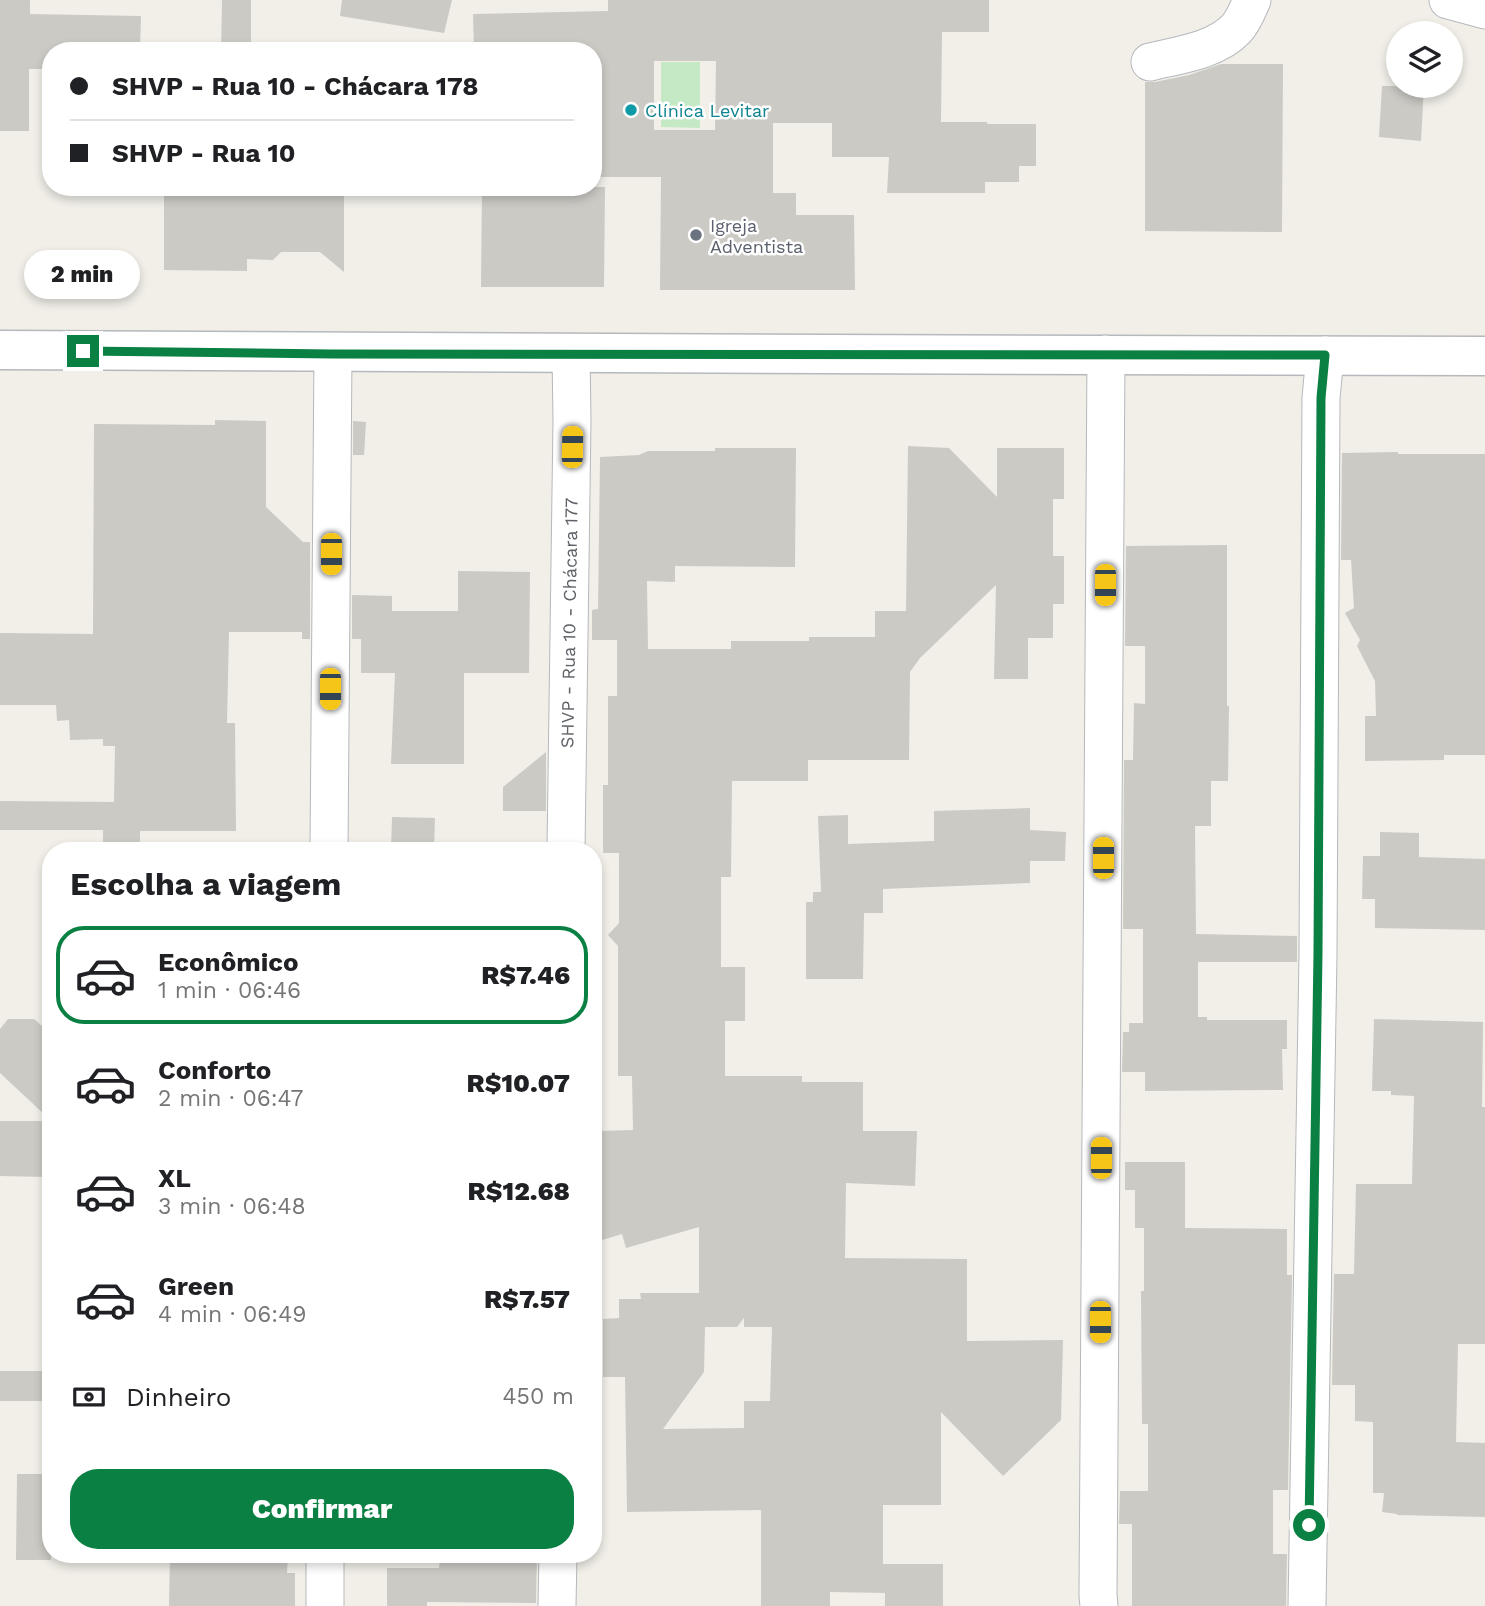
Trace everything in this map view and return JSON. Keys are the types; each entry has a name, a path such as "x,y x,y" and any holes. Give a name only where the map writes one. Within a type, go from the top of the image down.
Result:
{"street":[{"path":"1150,62 1218,42 1237,28 1252,0"},
{"path":"1448,0 1485,10"},
{"path":"0,350 332,354 1485,356"},
{"path":"329,842 332,354"},
{"name":"SHVP - Rua 10 - Chácara 177","path":"566,842 571,354"},
{"path":"1099,1606 1106,354"},
{"path":"1307,1606 1318,954 1321,398 1325,355"},
{"path":"325,1606 326,1563"},
{"path":"557,1606 558,1563"}],"green space":[{"path":"661,62 700,62 700,128 661,127"}],"building":[{"path":"0,0 30,0 30,14 141,16 140,42 42,42 42,69 29,69 29,131 0,131"},
{"path":"222,0 251,0 251,42 221,42"},
{"path":"342,0 452,0 444,33 340,16"},
{"path":"608,0 989,0 989,32 942,32 941,122 1036,124 1036,166 1019,166 1019,182 985,182 985,193 887,193 889,157 832,157 832,123 773,123 773,193 796,193 796,215 854,215 855,290 660,290 661,177 602,177 602,42 474,42 473,14 608,11","holes":["654,61 716,61 715,130 654,130"]},
{"path":"1221,64 1283,64 1282,232 1145,231 1145,82 1189,75"},
{"path":"1382,86 1386,86 1386,98 1423,98 1421,141 1379,137"},
{"path":"602,187 605,187 604,287 481,287 482,196 602,196"},
{"path":"164,196 344,196 344,272 320,252 281,252 273,260 247,259 247,271 164,270"},
{"path":"215,420 266,421 266,507 303,542 310,542 310,639 302,639 302,632 229,632 227,723 235,723 236,831 140,831 140,842 103,842 103,830 0,830 0,801 114,802 115,746 103,746 103,739 70,740 69,720 57,721 56,705 0,705 0,633 93,634 94,424 215,425"},
{"path":"353,421 366,422 364,455 353,455"},
{"path":"908,446 949,448 997,497 997,448 1064,448 1064,499 1053,499 1053,556 1064,556 1064,604 1053,604 1053,638 1028,638 1028,679 994,679 996,585 920,658 910,672 909,760 808,760 808,781 732,781 731,877 721,877 721,967 745,967 745,1021 725,1021 725,1076 802,1076 802,1082 863,1082 863,1131 917,1131 915,1186 846,1183 845,1258 967,1259 967,1341 1063,1340 1061,1420 1003,1476 941,1412 941,1505 883,1505 883,1564 943,1564 943,1606 885,1606 885,1593 830,1592 830,1606 761,1606 761,1510 627,1512 625,1377 603,1377 603,1319 619,1318 619,1299 641,1299 640,1293 699,1293 699,1227 626,1248 622,1234 602,1240 602,1131 633,1130 632,1076 618,1076 618,946 608,935 619,923 619,853 603,853 603,785 608,785 608,696 617,696 617,640 592,640 592,610 598,609 600,457 639,455 648,451 796,448 795,567 675,566 675,582 647,581 648,649 731,649 731,641 809,641 809,637 875,637 875,611 906,611","holes":["744,1318 744,1327 772,1327 770,1401 744,1401 744,1428 663,1429 704,1372 705,1327 737,1327"]},
{"path":"1342,453 1485,454 1485,755 1444,755 1444,760 1365,761 1365,716 1376,716 1375,681 1357,646 1360,640 1345,613 1354,608 1351,560 1341,560"},
{"path":"1227,545 1228,781 1211,781 1211,826 1195,826 1196,934 1297,936 1297,962 1198,962 1198,1017 1207,1017 1207,1020 1287,1020 1287,1049 1282,1049 1283,1090 1145,1091 1145,1072 1122,1072 1123,1032 1129,1032 1129,1023 1143,1023 1143,929 1123,929 1124,760 1133,760 1134,703 1145,704 1145,646 1125,646 1126,546"},
{"path":"458,571 530,572 529,673 464,673 464,764 391,764 395,673 361,673 361,639 352,639 352,595 392,596 392,611 458,611"},
{"path":"546,752 546,811 503,811 503,787"},
{"path":"1030,808 1030,830 1066,832 1065,861 1030,861 1030,883 883,889 883,913 864,913 863,979 806,979 806,902 813,902 813,892 821,892 818,816 848,815 848,844 934,841 934,811"},
{"path":"392,817 435,818 434,842 391,842"},
{"path":"1380,832 1419,833 1419,857 1485,859 1485,930 1375,928 1375,899 1362,899 1363,856 1380,856"},
{"path":"8,1019 34,1019 42,1026 42,1112 0,1073 0,1029"},
{"path":"1374,1019 1483,1022 1485,1344 1458,1344 1456,1442 1485,1443 1485,1517 1397,1515 1382,1512 1384,1493 1373,1493 1373,1422 1355,1421 1355,1385 1332,1385 1334,1274 1354,1274 1356,1184 1412,1184 1414,1096 1391,1095 1391,1091 1372,1091"},
{"path":"0,1121 42,1121 42,1177 0,1176"},
{"path":"1125,1162 1185,1162 1185,1228 1287,1229 1287,1275 1292,1275 1288,1490 1273,1490 1273,1554 1287,1554 1286,1606 1132,1606 1132,1524 1119,1524 1120,1491 1148,1491 1148,1424 1142,1424 1141,1291 1144,1291 1144,1228 1135,1228 1135,1190 1125,1190"},
{"path":"0,1371 42,1371 42,1401 0,1401"},
{"path":"17,1474 42,1474 42,1560 16,1560"},
{"path":"170,1563 288,1563 287,1573 295,1573 295,1606 169,1606"},
{"path":"439,1563 537,1563 536,1603 427,1602 427,1606 387,1606 387,1568 439,1568"}],"place":[{"name":"Clínica Levitar","path":"631,110"},
{"name":"Igreja Adventista","path":"696,235"}],"route":[{"path":"83,351 332,354 1325,355 1321,398 1318,954 1309,1525"}]}
